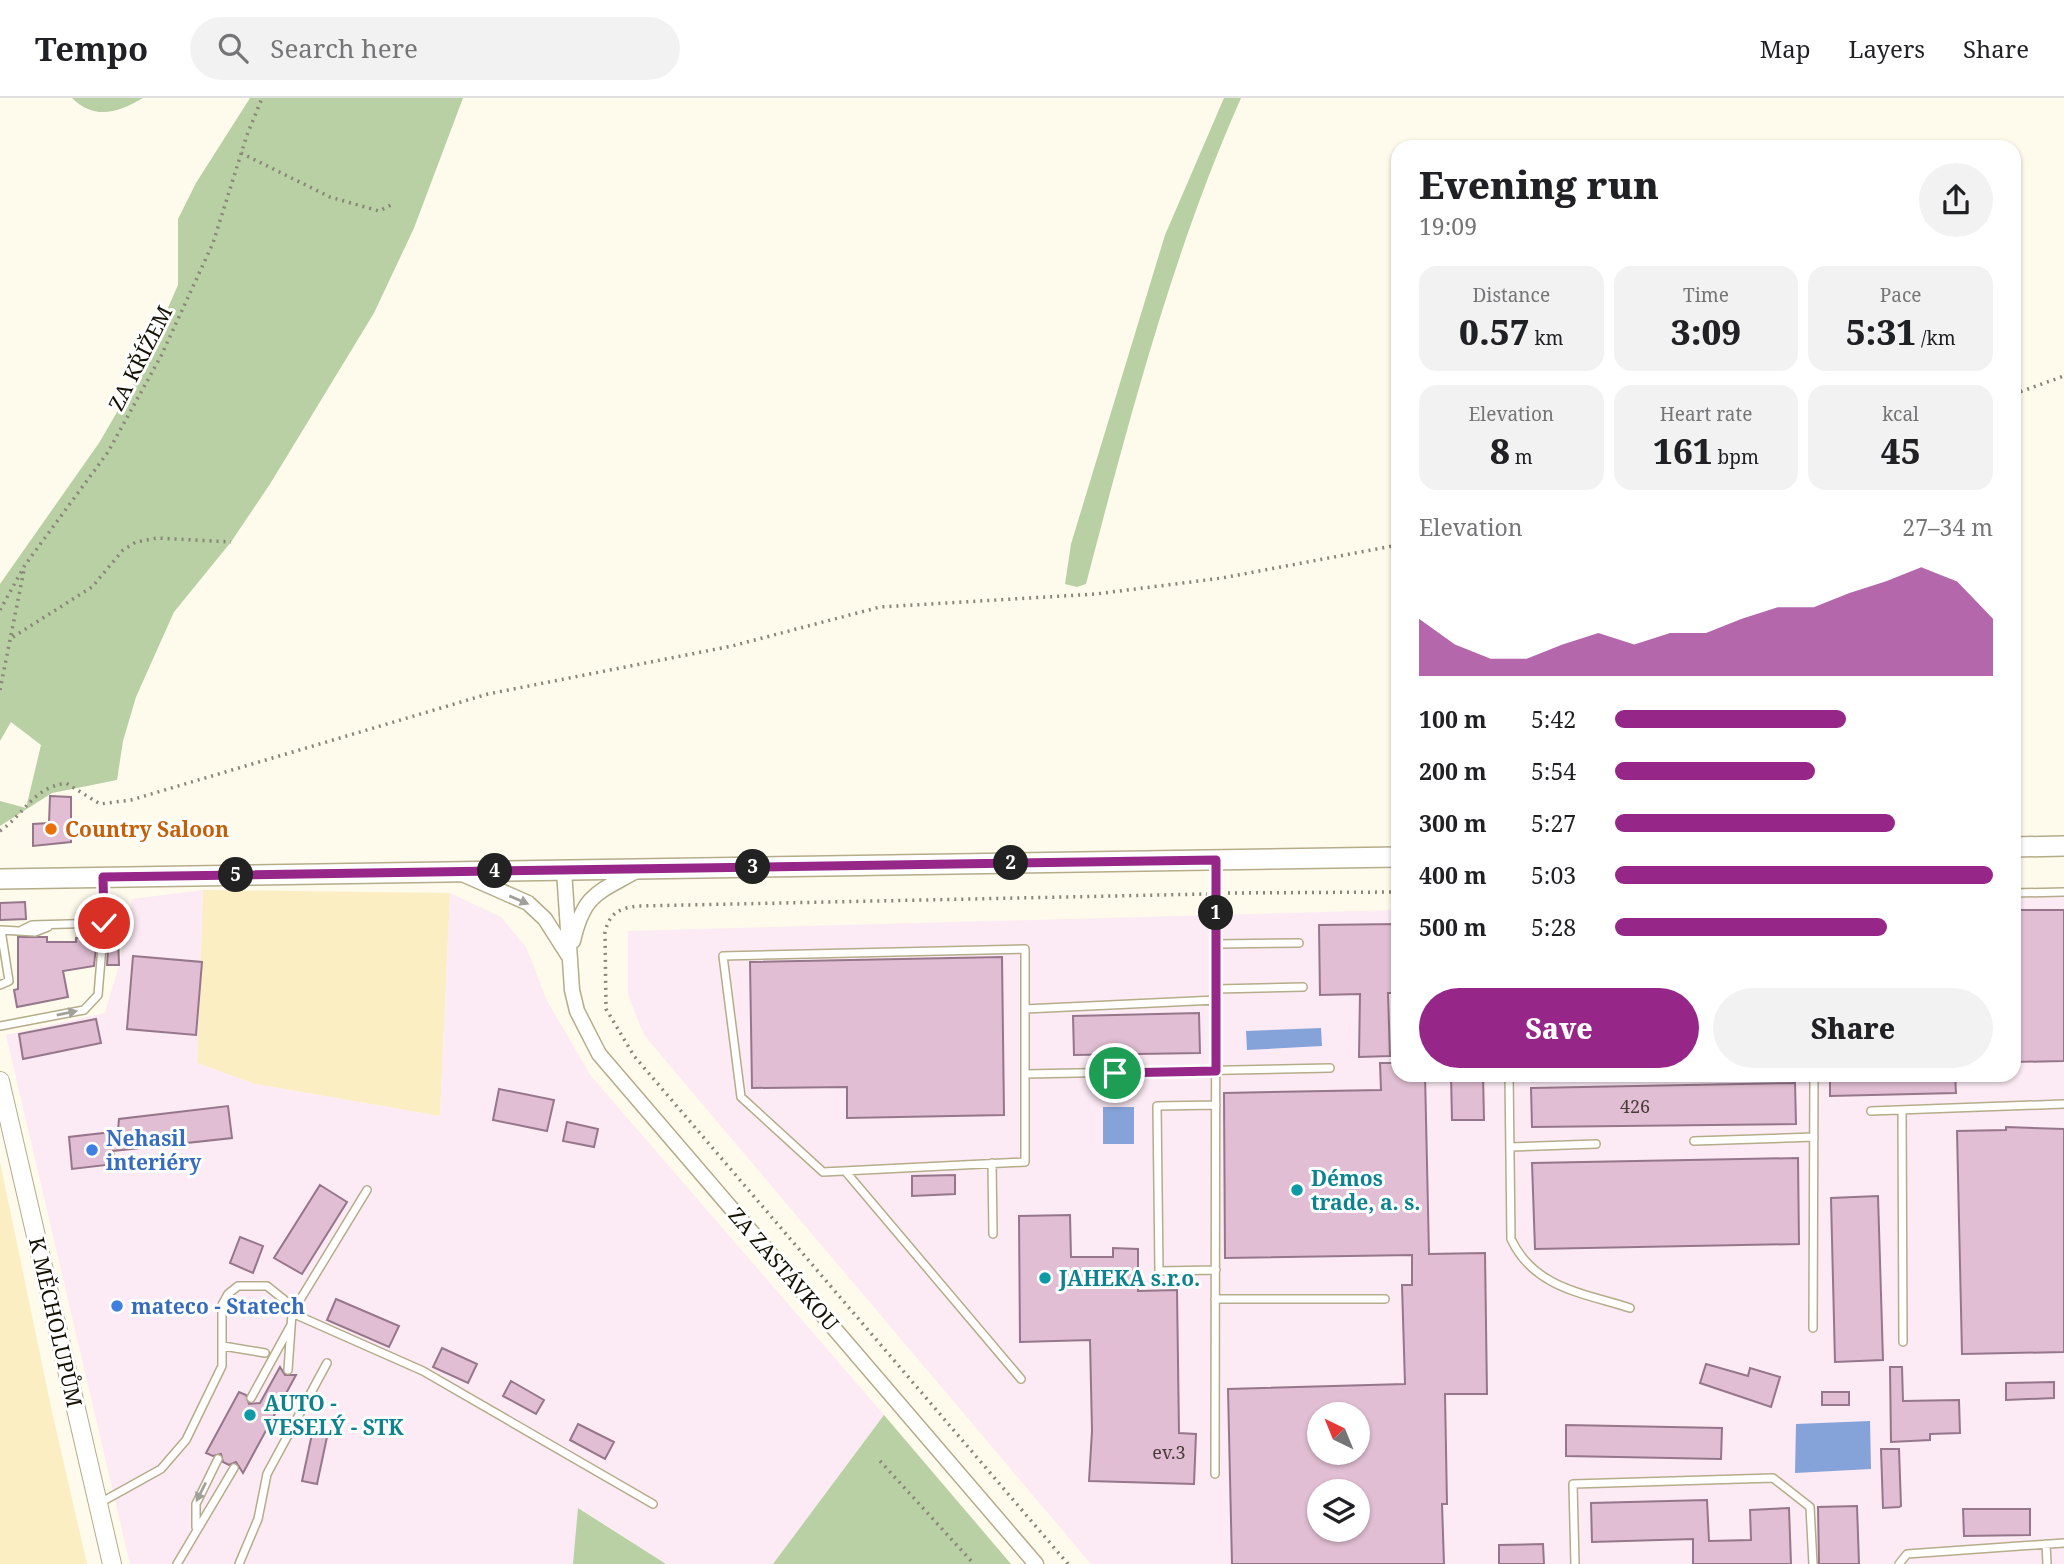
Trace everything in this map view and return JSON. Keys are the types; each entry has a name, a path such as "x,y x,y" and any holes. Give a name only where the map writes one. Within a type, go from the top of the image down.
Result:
{"main road":[{"path":"2021,847 2064,846"},
{"path":"0,879 1391,857"}],"street":[{"name":"ZA ZASTÁVKOU","path":"569,956 579,914 594,895 639,869"},
{"name":"ZA ZASTÁVKOU","path":"564,870 569,956 577,1011 599,1054 1036,1564"},
{"name":"ZA ZASTÁVKOU","path":"457,872 528,903 545,919 569,956"},
{"name":"K MĚCHOLUPŮM","path":"0,1081 112,1564"}],"lane":[{"path":"1215,1474 1216,860"},
{"path":"0,1026 84,1010 92,1004 98,995 104,923 103,877"},
{"path":"2021,893 2064,892"},
{"path":"0,985 9,981 1,930 35,932 48,927 104,923"},
{"path":"1216,944 1299,943"},
{"path":"1025,949 1025,1074 1025,1162 823,1172 741,1097 723,956 1025,949"},
{"path":"1216,989 1303,987"},
{"path":"1025,1009 1216,1000"},
{"path":"1025,1074 1330,1068"},
{"path":"1509,1082 1511,1239 1520,1258 1544,1280 1630,1308"},
{"path":"1813,1328 1814,1082"},
{"path":"1871,1111 2064,1104"},
{"path":"1216,1105 1157,1106 1158,1270 1216,1270"},
{"path":"1902,1110 1903,1342"},
{"path":"1694,1140 1814,1138"},
{"path":"1510,1147 1596,1144"},
{"path":"992,1163 993,1234"},
{"path":"846,1172 1021,1379"},
{"path":"288,1370 292,1313 367,1190"},
{"path":"98,1504 161,1469 174,1457 217,1380 223,1346 222,1305 228,1294 238,1286 267,1286 279,1293 292,1313 423,1371 653,1504"},
{"path":"1215,1299 1385,1298"},
{"path":"251,1398 292,1324"},
{"path":"223,1346 265,1353"},
{"path":"239,1564 258,1519 267,1474 327,1363"},
{"path":"196,1528 196,1504 218,1459"},
{"path":"177,1564 234,1468"},
{"path":"1576,1564 1573,1484 1773,1478 1810,1507 1813,1564"},
{"path":"1899,1564 1907,1554 1917,1552 2064,1543"},
{"path":"2046,1544 2047,1564"}],"path":[{"name":"ZA KŘÍŽEM","path":"0,610 25,565 108,452 161,356 213,243 227,206 241,153 262,98"},
{"path":"241,153 330,197 379,211 391,205"},
{"path":"2021,391 2064,376"},
{"path":"13,637 92,587 123,550 135,542 157,538 231,542"},
{"path":"0,831 10,824 32,797 51,786 66,783 100,804 131,800 488,694 732,646 880,607 1096,594 1222,578 1391,546"},
{"path":"0,690 13,637 25,565"},
{"path":"1068,1564 634,1056 606,1009 605,932 608,919 614,913 639,906 1391,892"},
{"path":"880,1461 974,1564"}],"shaded area":[{"path":"203,890 450,893 440,1116 255,1084 197,1063"},
{"path":"203,890 197,1063 255,1084 440,1116 450,893 501,917 526,947 547,1001 591,1076 884,1415 773,1564 666,1564 579,1508 573,1564 130,1564 6,1035 105,1013 119,965 132,899"},
{"path":"2064,891 2064,1564 1091,1564 644,1035 628,995 628,931 1391,910 1391,1082 2021,1082 2021,892"},
{"path":"0,1162 52,1412 87,1564 0,1564"}],"green space":[{"path":"72,98 143,98 116,110 98,112 89,110"},
{"path":"250,98 463,98 414,228 374,313 270,484 231,542 174,612 136,697 123,741 117,780 52,793 0,826 0,801 26,808 41,745 11,722 0,741 0,584 99,443 138,376 178,285 178,219 196,183"},
{"path":"1224,98 1241,98 1216,157 1173,277 1136,399 1086,584 1077,587 1065,584 1071,544 1165,235"},
{"path":"884,1415 1011,1564 773,1564"},
{"path":"578,1508 666,1564 573,1564"}],"water":[{"path":"1321,1028 1322,1046 1247,1050 1246,1031"},
{"path":"1103,1107 1134,1107 1134,1144 1103,1144"},
{"path":"1870,1421 1871,1469 1795,1473 1796,1424"}],"building":[{"path":"50,796 71,797 71,842 33,846 33,824 49,823"},
{"path":"25,902 26,919 0,920 0,903"},
{"path":"2021,910 2064,910 2064,1061 2021,1062"},
{"path":"1391,924 1391,993 1388,993 1390,1056 1359,1057 1360,994 1320,995 1319,925"},
{"path":"109,936 118,936 119,965 107,965"},
{"path":"18,937 47,937 47,942 76,942 76,938 97,937 94,966 63,971 68,997 17,1007 14,990 18,989"},
{"path":"133,956 202,962 196,1035 127,1029"},
{"path":"1002,957 1004,1115 847,1118 847,1087 752,1088 750,962"},
{"path":"1199,1013 1200,1053 1074,1055 1073,1016"},
{"path":"96,1019 101,1043 23,1059 19,1034"},
{"path":"1380,1063 1391,1063 1391,1082 1425,1082 1429,1254 1485,1253 1487,1394 1445,1394 1447,1504 1442,1504 1444,1564 1232,1564 1228,1389 1405,1384 1402,1285 1412,1285 1412,1255 1225,1258 1224,1093 1381,1090"},
{"path":"1451,1082 1483,1082 1484,1120 1452,1120"},
{"path":"1830,1082 1955,1082 1956,1093 1830,1096"},
{"path":"1795,1083 1796,1124 1532,1127 1531,1088"},
{"path":"499,1089 554,1100 547,1131 493,1120"},
{"path":"228,1106 232,1138 113,1151 115,1164 72,1169 69,1137 118,1130 119,1119"},
{"path":"567,1122 598,1129 594,1147 563,1141"},
{"path":"2006,1127 2064,1129 2064,1352 1962,1354 1957,1131 2006,1130"},
{"path":"1798,1158 1799,1244 1535,1249 1532,1163"},
{"path":"955,1175 955,1194 912,1196 912,1176"},
{"path":"320,1185 347,1202 302,1274 274,1258"},
{"path":"1878,1196 1883,1360 1835,1362 1831,1198"},
{"path":"1070,1215 1071,1257 1113,1257 1113,1248 1138,1249 1138,1291 1177,1290 1179,1433 1196,1434 1194,1484 1089,1481 1092,1431 1090,1340 1020,1342 1019,1216"},
{"path":"240,1237 263,1246 253,1273 230,1263"},
{"path":"336,1299 399,1326 389,1347 327,1320"},
{"path":"442,1348 477,1364 468,1383 433,1367"},
{"path":"1706,1364 1748,1376 1750,1368 1780,1377 1771,1407 1700,1383"},
{"name":"AUTO - VESELÝ - STK","path":"280,1367 285,1375 296,1375 243,1473 236,1462 229,1465 223,1462 221,1454 213,1456 206,1453 239,1392 246,1395 249,1404 260,1403"},
{"path":"1890,1367 1902,1367 1903,1401 1959,1400 1960,1433 1930,1434 1930,1440 1891,1442"},
{"path":"511,1381 544,1400 536,1414 503,1396"},
{"path":"2054,1382 2054,1398 2006,1400 2006,1383"},
{"path":"1822,1392 1849,1392 1849,1405 1822,1405"},
{"path":"578,1424 614,1442 605,1459 570,1440"},
{"path":"1566,1425 1722,1428 1721,1459 1566,1456"},
{"path":"312,1434 327,1437 317,1484 302,1481"},
{"path":"1881,1449 1899,1449 1899,1507 1883,1508"},
{"path":"1707,1500 1709,1541 1751,1540 1750,1510 1789,1508 1791,1564 1693,1564 1693,1539 1592,1542 1591,1503"},
{"path":"1857,1506 1859,1564 1819,1564 1818,1507"},
{"path":"1963,1509 2030,1509 2030,1535 1964,1536"},
{"path":"1543,1544 1544,1564 1499,1564 1499,1545"}],"place":[{"name":"Country Saloon","path":"51,829"},
{"name":"Nehasil interiéry","path":"92,1150"},
{"name":"Démos trade, a. s.","path":"1297,1190"},
{"name":"JAHEKA s.r.o.","path":"1045,1278"},
{"name":"mateco - Statech","path":"117,1306"},
{"name":"AUTO - VESELÝ - STK","path":"250,1415"}],"route":[{"path":"104,923 103,877 1216,860 1216,1071 1115,1073"}]}
